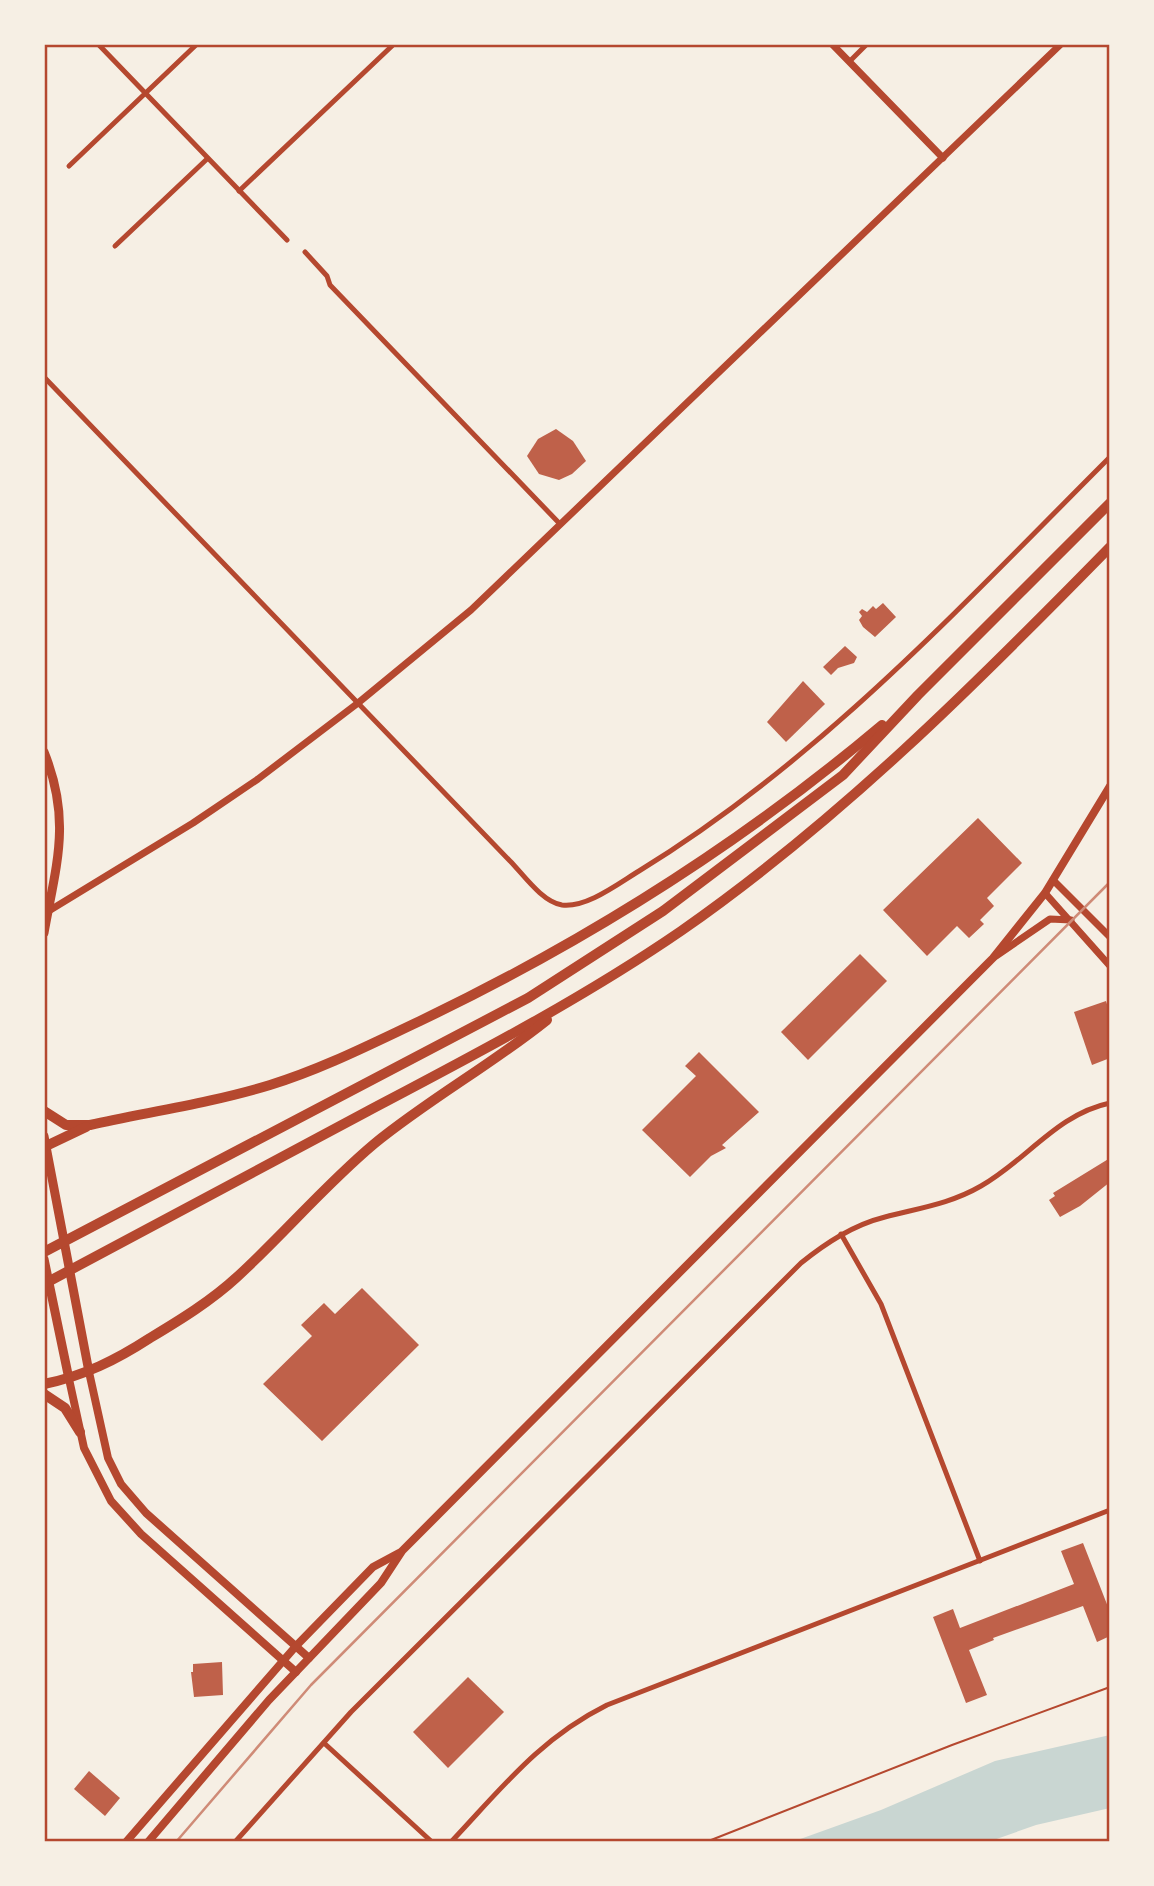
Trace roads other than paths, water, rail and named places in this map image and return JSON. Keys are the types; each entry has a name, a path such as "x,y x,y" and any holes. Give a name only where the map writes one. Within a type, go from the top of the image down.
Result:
{"highway":[{"path":"44,1252 528,999 673,904 843,775 918,695 1110,503"},
{"path":"44,1284 569,1002 700,917 848,802 939,720 1110,547"},
{"path":"44,1143 90,1125 268,1086 313,1070 492,985 618,914 722,847 847,755 918,695"},
{"path":"44,1384 89,1372 160,1333 223,1290 370,1148 428,1103 514,1046 569,1002"},
{"path":"44,1111 65,1125 90,1125"},
{"path":"44,1395 65,1408 80,1432"}],"main road":[{"path":"44,752 57,791 60,856 44,933"},
{"path":"149,1842 218,1757 381,1583 401,1551 993,958 1045,893 1110,786"},
{"path":"44,1143 105,1447 121,1484 146,1513 309,1658"},
{"path":"44,1259 80,1432 97,1478 121,1513 296,1672"},
{"path":"126,1842 296,1646 373,1567 401,1551"}],"street":[{"path":"98,44 287,240"},
{"path":"69,166 197,44"},
{"path":"239,191 394,44"},
{"path":"832,44 943,158"},
{"path":"849,62 867,44"},
{"path":"44,915 204,816 358,703 471,610 1061,44"},
{"path":"115,246 207,159"},
{"path":"304,252 327,276 330,285 560,524"},
{"path":"44,377 511,863 551,900 564,905 586,900 661,857 807,751 939,631 1110,457"},
{"path":"1053,880 1110,937"},
{"path":"1045,893 1110,966"},
{"path":"993,958 1050,919 1072,921"},
{"path":"235,1842 324,1743 793,1270 841,1234 884,1217 940,1205 961,1196 1001,1174 1070,1117 1110,1103"},
{"path":"841,1234 881,1304 980,1561"},
{"path":"451,1842 539,1748 583,1717 607,1705 1110,1510"},
{"path":"324,1743 432,1842"}],"railway":[{"path":"176,1842 311,1685 1110,882"}]}
